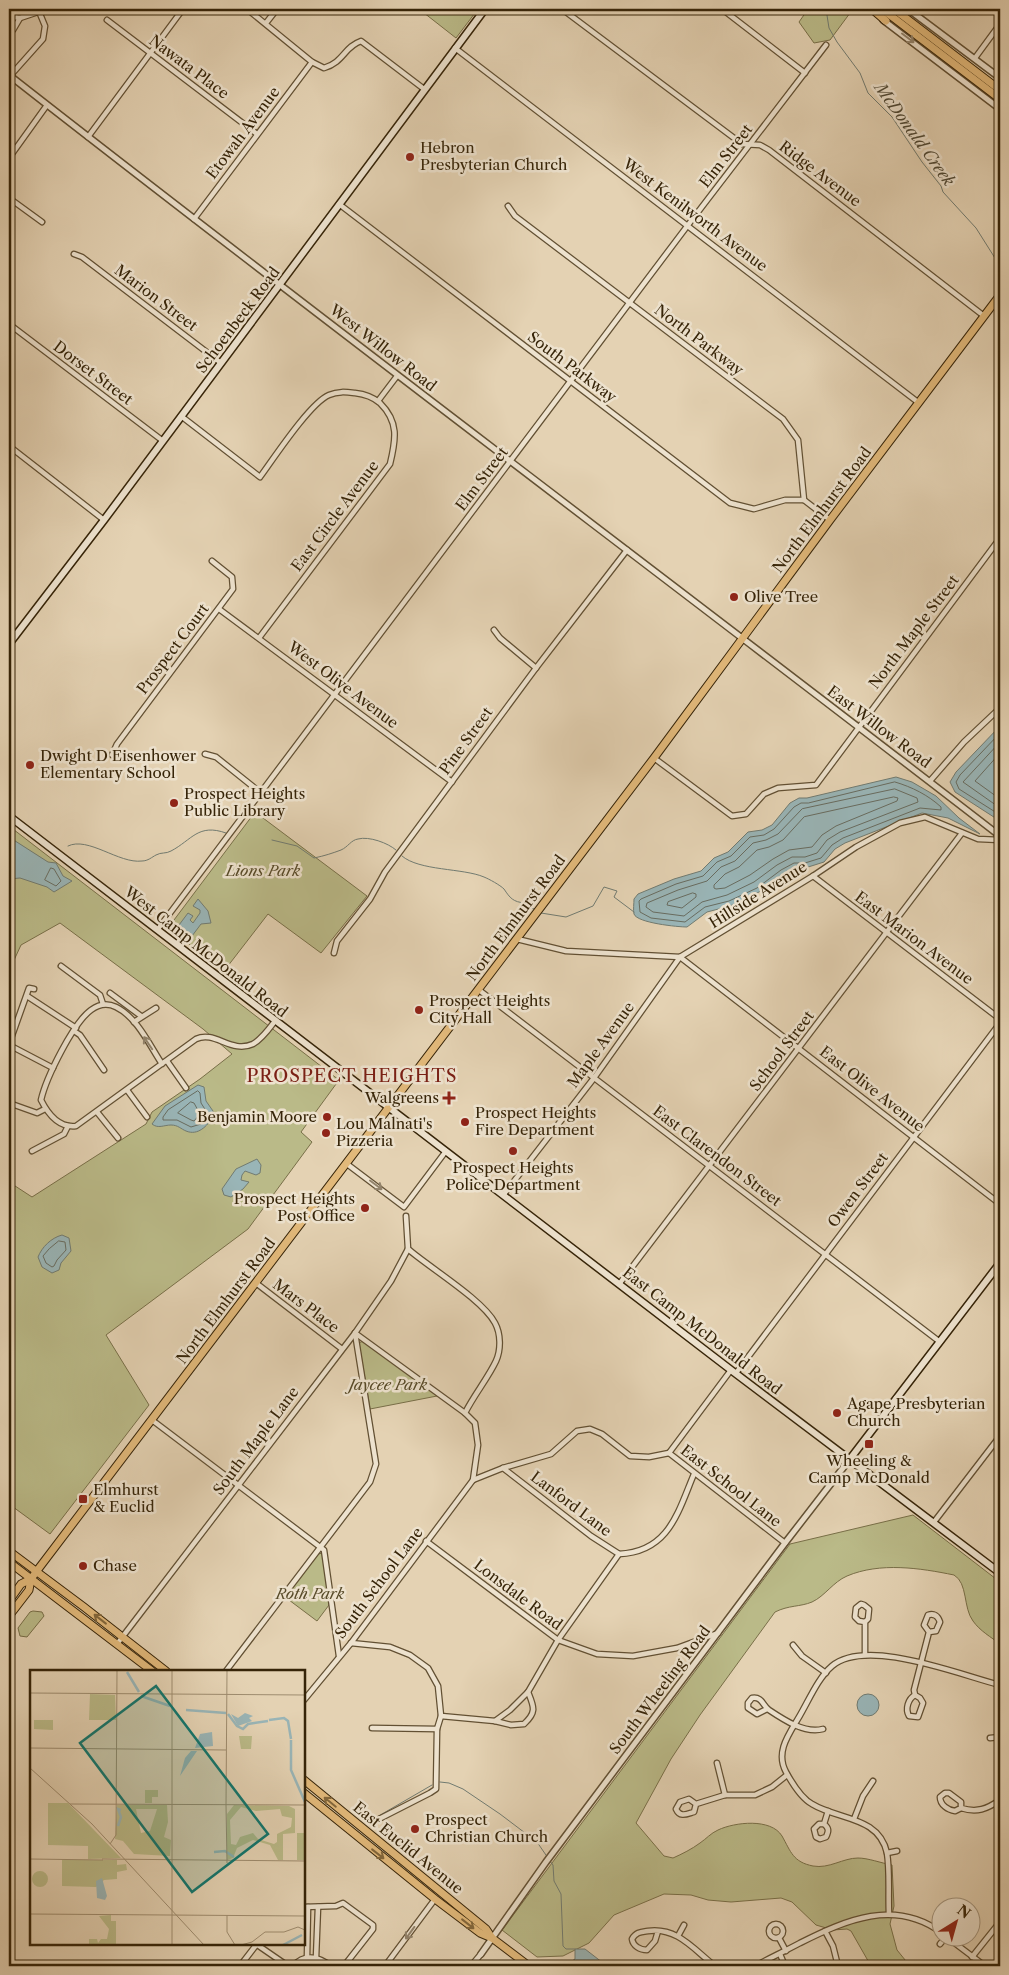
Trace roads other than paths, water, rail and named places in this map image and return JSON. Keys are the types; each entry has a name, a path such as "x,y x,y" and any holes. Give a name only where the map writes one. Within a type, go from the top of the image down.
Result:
{"main road":[{"name":"Schoenbeck Road","path":"10,641 182,416 484,9"},
{"path":"871,9 886,21"},
{"path":"882,9 1000,99"},
{"path":"894,9 1000,90"},
{"name":"North Elmhurst Road","path":"9,1616 29,1590 36,1572 479,990 1000,295"},
{"name":"West Camp McDonald Road","path":"9,816 390,1107"},
{"name":"East Camp McDonald Road","path":"390,1107 733,1371 999,1570"},
{"path":"850,1459 1000,1263"},
{"path":"9,1551 165,1670"},
{"path":"9,1562 151,1670"},
{"name":"North Elmhurst Road","path":"9,1601 21,1584 32,1579"},
{"name":"East Euclid Avenue","path":"305,1781 486,1928 492,1938"},
{"name":"East Euclid Avenue","path":"305,1794 435,1899 480,1933 492,1938 529,1966"}],"street":[{"path":"88,137 183,9"},
{"path":"247,9 312,62 324,68 334,65 353,44 361,41 424,89"},
{"path":"266,23 277,9"},
{"name":"Ridge Avenue","path":"562,9 742,144 760,145 768,150 984,316"},
{"path":"722,9 805,73"},
{"path":"908,9 1000,78"},
{"path":"9,16 20,18 38,10 45,26 43,39 9,75"},
{"path":"9,32 13,30 20,18"},
{"name":"Nawata Place","path":"107,20 257,134"},
{"path":"886,21 1000,109"},
{"path":"975,58 1000,24"},
{"name":"Elm Street","path":"158,929 571,383 688,225 826,45"},
{"name":"West Kenilworth Avenue","path":"455,48 919,403"},
{"name":"Etowah Avenue","path":"194,218 312,62"},
{"name":"West Willow Road","path":"9,75 397,376 743,639"},
{"path":"9,158 47,105"},
{"path":"9,198 42,222"},
{"name":"South Parkway","path":"338,204 730,503 754,509 785,500 804,500"},
{"name":"North Parkway","path":"508,206 515,216 783,419 798,440 804,500"},
{"name":"Marion Street","path":"74,254 82,257 221,363"},
{"name":"Dorset Street","path":"9,324 163,441"},
{"path":"182,416 260,477 313,407 328,395 342,391 364,394 378,401 397,376"},
{"name":"East Circle Avenue","path":"259,638 390,464 395,444 395,430 390,414 378,401"},
{"path":"9,446 104,520"},
{"path":"804,500 830,520"},
{"name":"North Maple Street","path":"654,758 732,816 746,814 764,794 778,788 816,785 1000,538"},
{"name":"Pine Street","path":"334,953 337,941 370,898 384,872 536,668 628,550"},
{"name":"Prospect Court","path":"112,755 118,744 233,589 232,577 212,561"},
{"name":"West Olive Avenue","path":"219,609 452,782"},
{"path":"494,630 500,638 536,668"},
{"name":"East Willow Road","path":"743,639 1000,836"},
{"path":"930,781 964,742 1000,708"},
{"path":"205,754 216,757 261,793"},
{"name":"Hillside Avenue","path":"680,958 813,876 856,847 900,823 925,817 978,839 1000,840"},
{"name":"School Street","path":"620,1284 962,833"},
{"name":"East Marion Avenue","path":"813,876 1000,1019"},
{"path":"517,939 566,951 680,958"},
{"name":"East Olive Avenue","path":"680,958 1000,1204"},
{"name":"Maple Avenue","path":"504,1194 594,1078 680,958"},
{"path":"61,966 100,995 103,1004"},
{"path":"34,989 29,988 9,1045 53,1068"},
{"name":"East Clarendon Street","path":"479,990 940,1342"},
{"path":"110,993 141,1016"},
{"path":"27,996 75,1029 104,1070"},
{"path":"186,1088 164,1062 134,1022 118,1008 103,1004 90,1010 75,1029 53,1068 42,1100 45,1109 55,1120 68,1126 76,1126 164,1062 201,1037 210,1037 227,1045 239,1047 252,1044 261,1038 275,1021"},
{"path":"134,1022 156,1008"},
{"name":"Owen Street","path":"669,1453 825,1254 1000,1023"},
{"path":"127,1090 147,1117"},
{"path":"9,1103 37,1113 45,1109"},
{"path":"97,1112 118,1138"},
{"path":"32,1151 64,1134 68,1126"},
{"path":"347,1164 404,1207 446,1151"},
{"path":"406,1216 408,1249 484,1308 496,1324 500,1339 497,1360 474,1394 465,1413"},
{"name":"South Maple Lane","path":"117,1644 354,1333 391,1281 408,1249"},
{"name":"Mars Place","path":"256,1283 342,1349"},
{"path":"354,1333 465,1413 474,1423 478,1445 473,1480"},
{"path":"227,1670 370,1482 376,1464 354,1333"},
{"path":"152,1420 321,1547 326,1555 339,1656"},
{"name":"East School Lane","path":"473,1480 503,1468 551,1454 577,1431 590,1429 602,1434 630,1456 669,1453 784,1543"},
{"path":"934,1522 1000,1436"},
{"name":"South Wheeling Road","path":"481,1954 551,1855 784,1543 850,1459"},
{"name":"Lanford Lane","path":"503,1468 591,1536 619,1554 644,1549 659,1540 675,1521 694,1474"},
{"name":"South School Lane","path":"305,1699 351,1642 473,1480"},
{"name":"Lonsdale Road","path":"426,1541 558,1640 597,1654 633,1656 677,1648 719,1632"},
{"path":"495,1721 510,1710 528,1692 558,1640 619,1554"},
{"path":"865,1622 865,1655"},
{"path":"915,1695 914,1690 929,1632"},
{"path":"351,1642 390,1648 410,1655 428,1668 438,1686 441,1716 436,1729 436,1789 379,1818"},
{"path":"793,1645 807,1661 826,1673"},
{"path":"889,1914 887,1853 876,1832 865,1824 828,1811 806,1800 783,1765 782,1752 784,1744 826,1673 842,1660 865,1655 900,1658 1000,1685"},
{"path":"441,1716 495,1721 511,1725 524,1724 532,1716 534,1706 528,1692"},
{"path":"915,1695 923,1703 916,1718 909,1716 907,1710 909,1699 915,1695"},
{"path":"767,1709 757,1714 748,1708 748,1703 752,1698 757,1698 763,1702 767,1709 795,1724 811,1730 823,1729"},
{"path":"372,1728 436,1729"},
{"path":"990,1738 1000,1737"},
{"path":"717,1764 724,1795"},
{"path":"696,1804 724,1795 755,1795 772,1787 788,1775"},
{"path":"854,1819 863,1796 873,1781"},
{"path":"961,1808 961,1802 949,1793 945,1793 940,1798 948,1809 955,1811 961,1808 971,1811 979,1810 1000,1800"},
{"path":"689,1799 696,1804 694,1812 684,1815 679,1814 676,1809 680,1802 689,1799"},
{"path":"824,1824 828,1811"},
{"path":"887,1853 897,1851"},
{"path":"385,1966 435,1899"},
{"path":"307,1958 306,1907 336,1906 343,1903 373,1924 373,1929 344,1966"},
{"path":"316,1958 318,1907"},
{"path":"755,1966 825,1931 857,1919 889,1914 918,1919 932,1927"},
{"path":"972,1957 1000,1922"},
{"path":"678,1936 684,1925"},
{"path":"658,1931 655,1941 647,1950 640,1949 633,1943 632,1939 637,1933 658,1931 678,1936 715,1966"},
{"path":"825,1931 833,1946 838,1966"},
{"path":"779,1938 786,1951"},
{"path":"240,1966 255,1945"},
{"path":"257,1945 288,1966"},
{"path":"960,1948 985,1966"},
{"path":"472,1966 481,1954"},
{"path":"780,1954 786,1966"},
{"path":"293,1966 301,1959 316,1958 331,1966"},
{"path":"767,1960 770,1966"}],"water":[{"path":"1000,726 1000,821 955,792 950,782 956,772"},
{"path":"896,777 912,782 936,796 959,818 980,834 948,818 922,813 845,843 835,849 824,862 805,868 796,867 759,892 730,906 707,912 687,927 650,922 642,920 634,914 634,899 638,894 674,879 701,871 714,858 728,852 748,832 762,830 772,825 790,803 799,798 807,798"},
{"path":"9,837 48,862 56,863 63,876 72,881 54,892 47,887 20,878 9,879"},
{"path":"198,899 208,911 211,923 201,924 192,936 179,925 188,913 193,916 190,920 193,923 200,913 200,910 193,906"},
{"path":"198,1085 204,1087 206,1101 213,1111 213,1117 205,1127 198,1131 190,1132 178,1126 168,1125 159,1127 152,1124 165,1106"},
{"path":"257,1159 261,1165 260,1173 256,1175 245,1171 241,1180 249,1182 243,1189 231,1197 224,1195 222,1189 236,1169"},
{"path":"62,1235 69,1238 71,1251 61,1263 59,1270 52,1273 42,1267 38,1257 47,1243"},
{"path":"868,1694 876,1697 879,1705 876,1713 868,1716 860,1713 857,1705 860,1697"},
{"path":"575,1949 585,1949 607,1966 570,1966 569,1963 575,1959"}],"waterway":[{"name":"McDonald Creek","path":"826,9 829,28 860,73 868,93 892,117 922,162 941,186 943,192 976,228 1000,266"},
{"path":"68,846 76,844 85,845 124,859 144,861 158,854 171,851 202,831 216,830 226,833"},
{"path":"272,840 297,846 314,858 341,850 353,841 362,838 378,841 396,850"},
{"path":"402,856 410,861 430,867 484,877 502,887 512,899 525,903 529,908 535,909"},
{"path":"541,913 566,917 593,906 604,887 617,891 614,897 634,912"},
{"path":"440,1782 449,1783 463,1789 500,1814 537,1842 548,1858"},
{"path":"370,1821 432,1785"},
{"path":"550,1861 553,1865 554,1881 561,1894 563,1946 566,1949 575,1949"}],"place":[{"name":"Hebron Presbyterian Church","path":"410,157"},
{"name":"Olive Tree","path":"734,597"},
{"name":"Dwight D Eisenhower Elementary School","path":"30,765"},
{"name":"Prospect Heights Public Library","path":"174,803"},
{"name":"Prospect Heights City Hall","path":"419,1010"},
{"name":"Walgreens","path":"449,1098"},
{"name":"Benjamin Moore","path":"327,1117"},
{"name":"Prospect Heights Fire Department","path":"465,1122"},
{"name":"Lou Malnati's Pizzeria","path":"326,1133"},
{"name":"Prospect Heights Police Department","path":"513,1151"},
{"name":"Prospect Heights Post Office","path":"365,1208"},
{"name":"Agape Presbyterian Church","path":"837,1413"},
{"name":"Wheeling & Camp McDonald","path":"869,1444"},
{"name":"Elmhurst & Euclid","path":"83,1499"},
{"name":"Chase","path":"83,1566"},
{"name":"Prospect Christian Church","path":"415,1829"}],"district":[{"name":"PROSPECT HEIGHTS","path":"352,1076"}],"park label":[{"name":"Lions Park","path":"263,871"},
{"name":"Jaycee Park","path":"388,1385"},
{"name":"Roth Park","path":"310,1594"}]}
